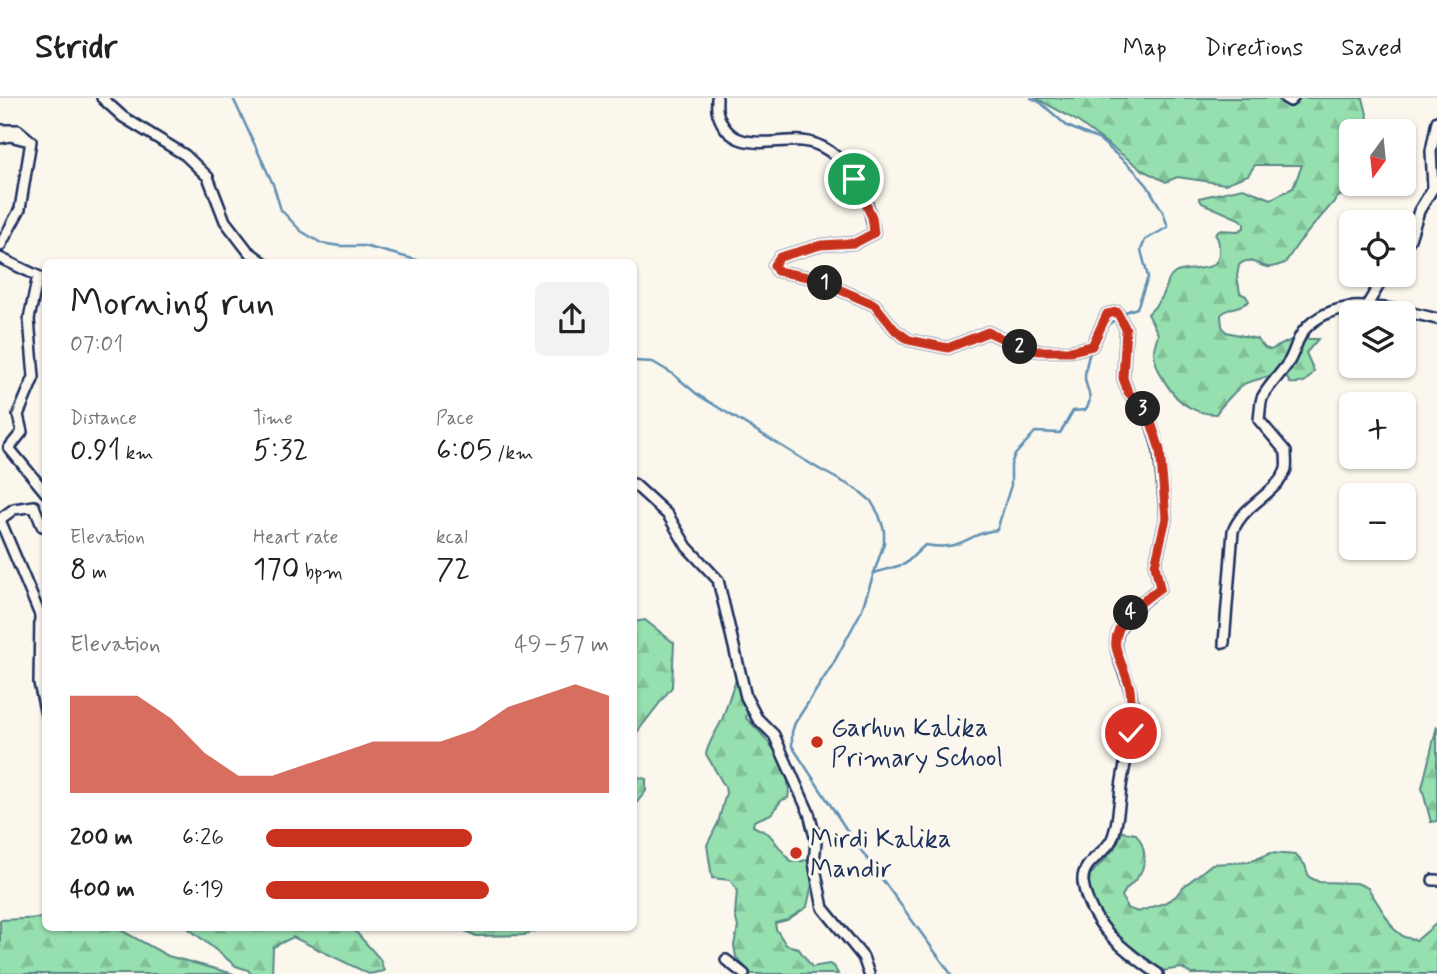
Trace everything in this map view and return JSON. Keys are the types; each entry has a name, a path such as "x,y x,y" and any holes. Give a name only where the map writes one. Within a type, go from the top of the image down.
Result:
{"street":[{"path":"102,98 123,117 185,155 208,177 225,221 248,251 259,259"},
{"path":"717,98 716,111 725,129 733,136 762,144 802,141 819,145 829,151 854,179 872,217 874,233 860,241 843,245 821,245 780,257 774,265 777,271 813,278 852,294 875,305 901,335 909,340 948,348 988,332 1025,349 1071,351 1092,346 1107,314 1117,312 1125,326 1123,378 1128,392 1149,416 1160,450 1166,518 1155,565 1160,588 1138,604 1128,616 1115,644 1130,689 1131,733 1119,817 1113,836 1091,861 1083,880 1090,908 1100,926 1133,958 1158,974"},
{"path":"1285,98 1290,101 1293,98"},
{"path":"1416,220 1433,188 1431,151 1437,121"},
{"path":"0,130 18,130 30,141"},
{"path":"0,138 10,136 30,141"},
{"path":"0,246 20,209 30,141"},
{"path":"0,258 38,276 29,319 34,377 18,415 22,432 9,448 42,488"},
{"path":"1224,643 1233,531 1238,518 1272,488 1286,469 1286,452 1259,420 1262,399 1293,356 1296,341 1309,325 1339,311"},
{"path":"1416,314 1437,319"},
{"path":"637,487 668,515 687,547 718,580 746,697 757,718 774,735 809,813 816,841 814,863 823,908 863,957 869,974"},
{"path":"42,526 34,506 14,509 0,520 40,615 39,683 42,697"},
{"path":"726,960 744,974"}],"green space":[{"path":"1036,98 1363,98 1368,119 1339,119 1341,196 1299,242 1285,263 1269,267 1246,261 1239,265 1237,276 1240,293 1249,301 1221,315 1222,326 1226,332 1257,339 1265,348 1271,350 1293,339 1318,339 1306,353 1314,371 1307,380 1290,383 1284,373 1264,378 1244,384 1216,414 1195,410 1176,397 1157,366 1154,351 1158,334 1148,314 1161,299 1175,273 1209,267 1215,263 1219,250 1215,234 1219,230 1238,231 1244,228 1244,223 1239,219 1202,203 1199,198 1243,188 1271,199 1293,188 1302,165 1255,165 1248,175 1225,184 1177,177 1166,182 1144,171 1077,121"},
{"path":"645,620 674,643 672,687 637,732 637,621"},
{"path":"737,677 748,709 746,718 777,754 789,787 788,798 782,800 771,814 754,821 753,826 769,834 791,862 808,860 812,884 807,907 787,920 775,923 776,929 786,945 798,948 812,967 829,964 834,966 838,974 751,974 736,957 734,945 738,927 735,915 737,890 730,880 712,878 707,845 718,823 726,793 706,754"},
{"path":"1437,726 1437,821 1431,822 1422,788"},
{"path":"637,777 646,779 646,791 637,802"},
{"path":"1122,832 1136,834 1142,844 1144,856 1141,873 1122,896 1127,908 1138,912 1164,903 1175,897 1183,887 1212,864 1249,862 1271,853 1296,855 1305,865 1309,877 1319,882 1357,883 1368,888 1394,929 1404,937 1417,940 1437,923 1437,974 1191,974 1182,968 1161,971 1143,962 1101,920 1089,891 1089,876 1115,848"},
{"path":"42,918 42,931 122,931 168,956 234,974 0,974 0,920"},
{"path":"192,931 355,931 380,959 384,971 369,974 293,937 273,947 272,974 251,974 248,970 236,966"},
{"path":"465,931 535,931 524,935 476,936"}],"waterway":[{"path":"233,98 273,184 281,210 301,231 321,243 364,246 413,259"},
{"path":"1031,98 1041,103 1067,126 1100,140 1133,169 1147,185 1163,212 1168,227 1145,240 1141,250 1148,277 1137,308 1122,313"},
{"path":"1104,329 1117,317"},
{"path":"874,573 905,564 925,545 948,546 997,530 1011,485 1014,456 1035,432 1060,433 1073,411 1085,410 1088,406 1090,398 1085,375 1091,349"},
{"path":"637,361 653,362 673,374 698,395 858,490 871,501 879,515 884,530 884,543 861,612 833,664 795,723 792,746 850,835 951,974"}],"place":[{"name":"Garhun Kalika Primary School","path":"817,742"},
{"name":"Mirdi Kalika Mandir","path":"796,853"}],"route":[{"path":"854,179 872,217 874,233 855,243 821,245 780,257 774,265 777,271 813,278 852,294 875,305 895,330 909,340 948,348 988,332 1025,349 1071,351 1092,346 1107,314 1117,312 1125,326 1123,378 1133,400 1149,416 1160,450 1166,518 1155,565 1160,588 1138,604 1128,616 1115,644 1130,689 1131,733"}]}
